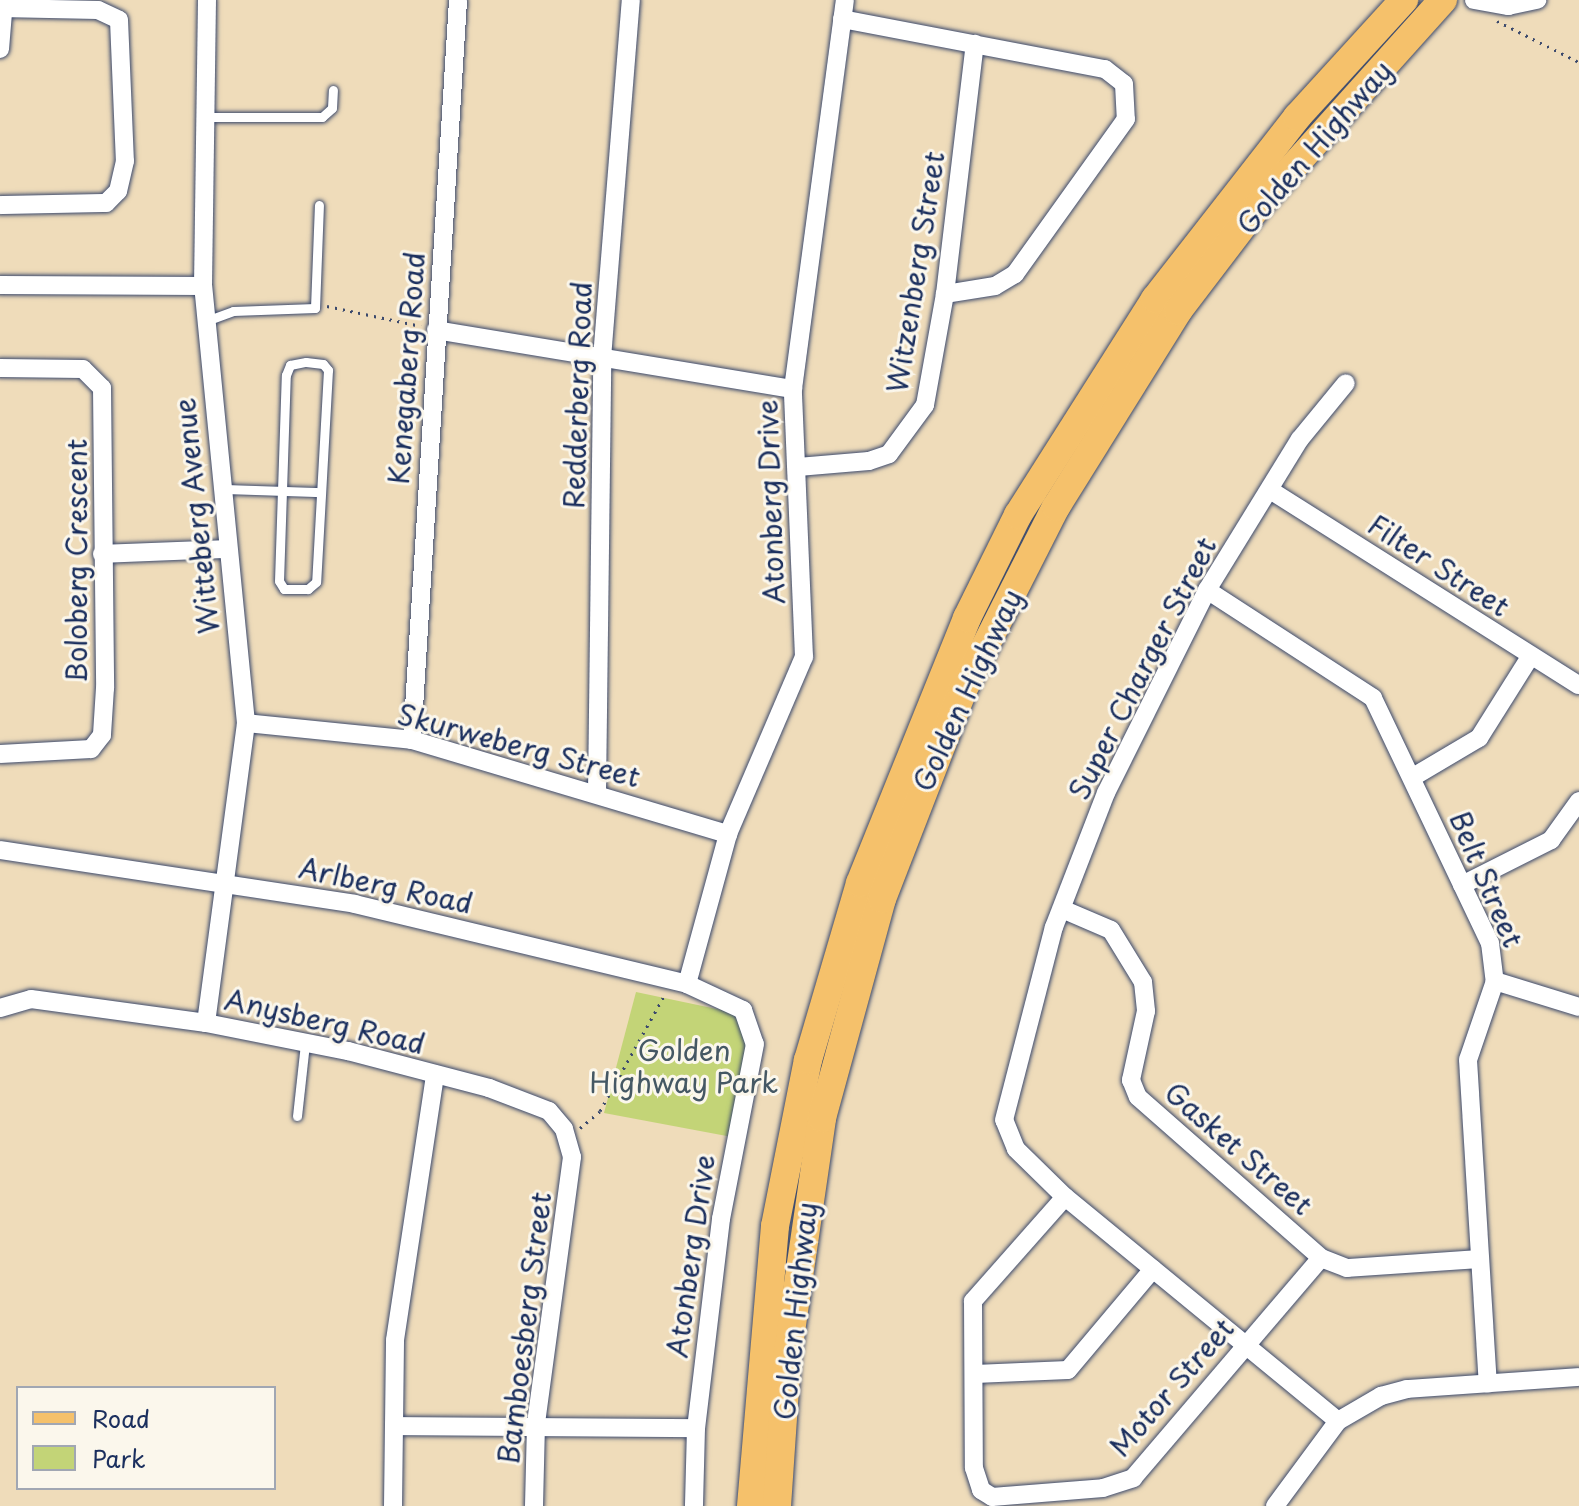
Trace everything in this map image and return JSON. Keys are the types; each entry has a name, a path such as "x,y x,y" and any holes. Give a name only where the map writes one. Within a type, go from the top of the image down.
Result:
{"main road":[{"name":"Golden Highway","path":"751,1506 775,1226 808,1060 860,883 938,684 1018,515 1155,299 1297,117 1404,0"},
{"name":"Golden Highway","path":"777,1506 796,1277 825,1104 882,899 963,690 1056,507 1178,311 1258,206 1443,0"}],"street":[{"name":"Witteberg Avenue","path":"206,1023 246,723 203,286 207,0"},
{"name":"Kenegaberg Road","path":"412,740 458,0"},
{"name":"Redderberg Road","path":"597,793 602,358 631,0"},
{"name":"Atonberg Drive","path":"678,982 728,834 804,657 793,389 845,0"},
{"path":"1477,1 1508,6 1537,0"},
{"path":"0,49 3,5 98,10 119,20 125,161 118,191 106,203 0,205"},
{"path":"842,19 1105,69 1124,84 1127,111 1015,274 995,286 945,294"},
{"name":"Witzenberg Street","path":"798,467 869,461 899,444 929,397 945,294 975,44"},
{"path":"0,285 203,286"},
{"path":"436,330 793,389"},
{"name":"Boloberg Crescent","path":"0,368 74,368 98,381 104,399 102,735 81,753 0,754"},
{"name":"Super Charger Street","path":"1338,1421 1065,1197 1016,1149 1004,1120 1027,1017 1062,909 1106,793 1207,590 1329,398 1346,383"},
{"name":"Filter Street","path":"1270,490 1530,657 1579,685"},
{"path":"102,554 227,549"},
{"name":"Belt Street","path":"1207,590 1366,690 1413,777 1490,943 1495,981 1468,1060 1488,1383"},
{"path":"1413,777 1479,738 1530,657"},
{"name":"Skurweberg Street","path":"246,723 412,740 728,834"},
{"path":"1462,885 1551,840 1579,801"},
{"name":"Arlberg Road","path":"0,850 227,882 355,904 678,982 736,1004 748,1017"},
{"name":"Gasket Street","path":"1062,909 1111,930 1143,982 1146,1011 1131,1080 1138,1097 1321,1258 1338,1268 1478,1259"},
{"path":"1495,981 1579,1007"},
{"name":"Anysberg Road","path":"0,1008 31,999 206,1023 435,1074 540,1103 568,1138 572,1157"},
{"name":"Atonberg Drive","path":"694,1506 696,1428 721,1219 755,1044 748,1017"},
{"path":"393,1506 397,1324 435,1074"},
{"name":"Bamboesberg Street","path":"534,1506 536,1424 572,1157"},
{"name":"Motor Street","path":"1065,1197 973,1301 974,1468 985,1494 1103,1488 1139,1472 1244,1344 1321,1258"},
{"path":"975,1374 1068,1370 1153,1269"},
{"path":"1275,1506 1338,1421 1394,1391 1579,1377"},
{"path":"394,1426 536,1424 696,1428"}],"lane":[{"path":"207,117 322,117 332,108 333,90"},
{"path":"206,321 225,312 305,311 317,305 319,205"},
{"path":"306,362 323,364 328,370 318,492 316,582 311,588 281,588 287,368 306,362"},
{"path":"221,489 318,492"},
{"path":"297,1116 305,1043"}],"path":[{"path":"1477,1 1508,30 1579,62"},
{"path":"317,305 436,330"},
{"path":"568,1138 600,1111 678,982"}],"green space":[{"name":"Golden Highway Park","path":"636,992 731,1012 745,1029 748,1054 732,1137 604,1113"}]}
